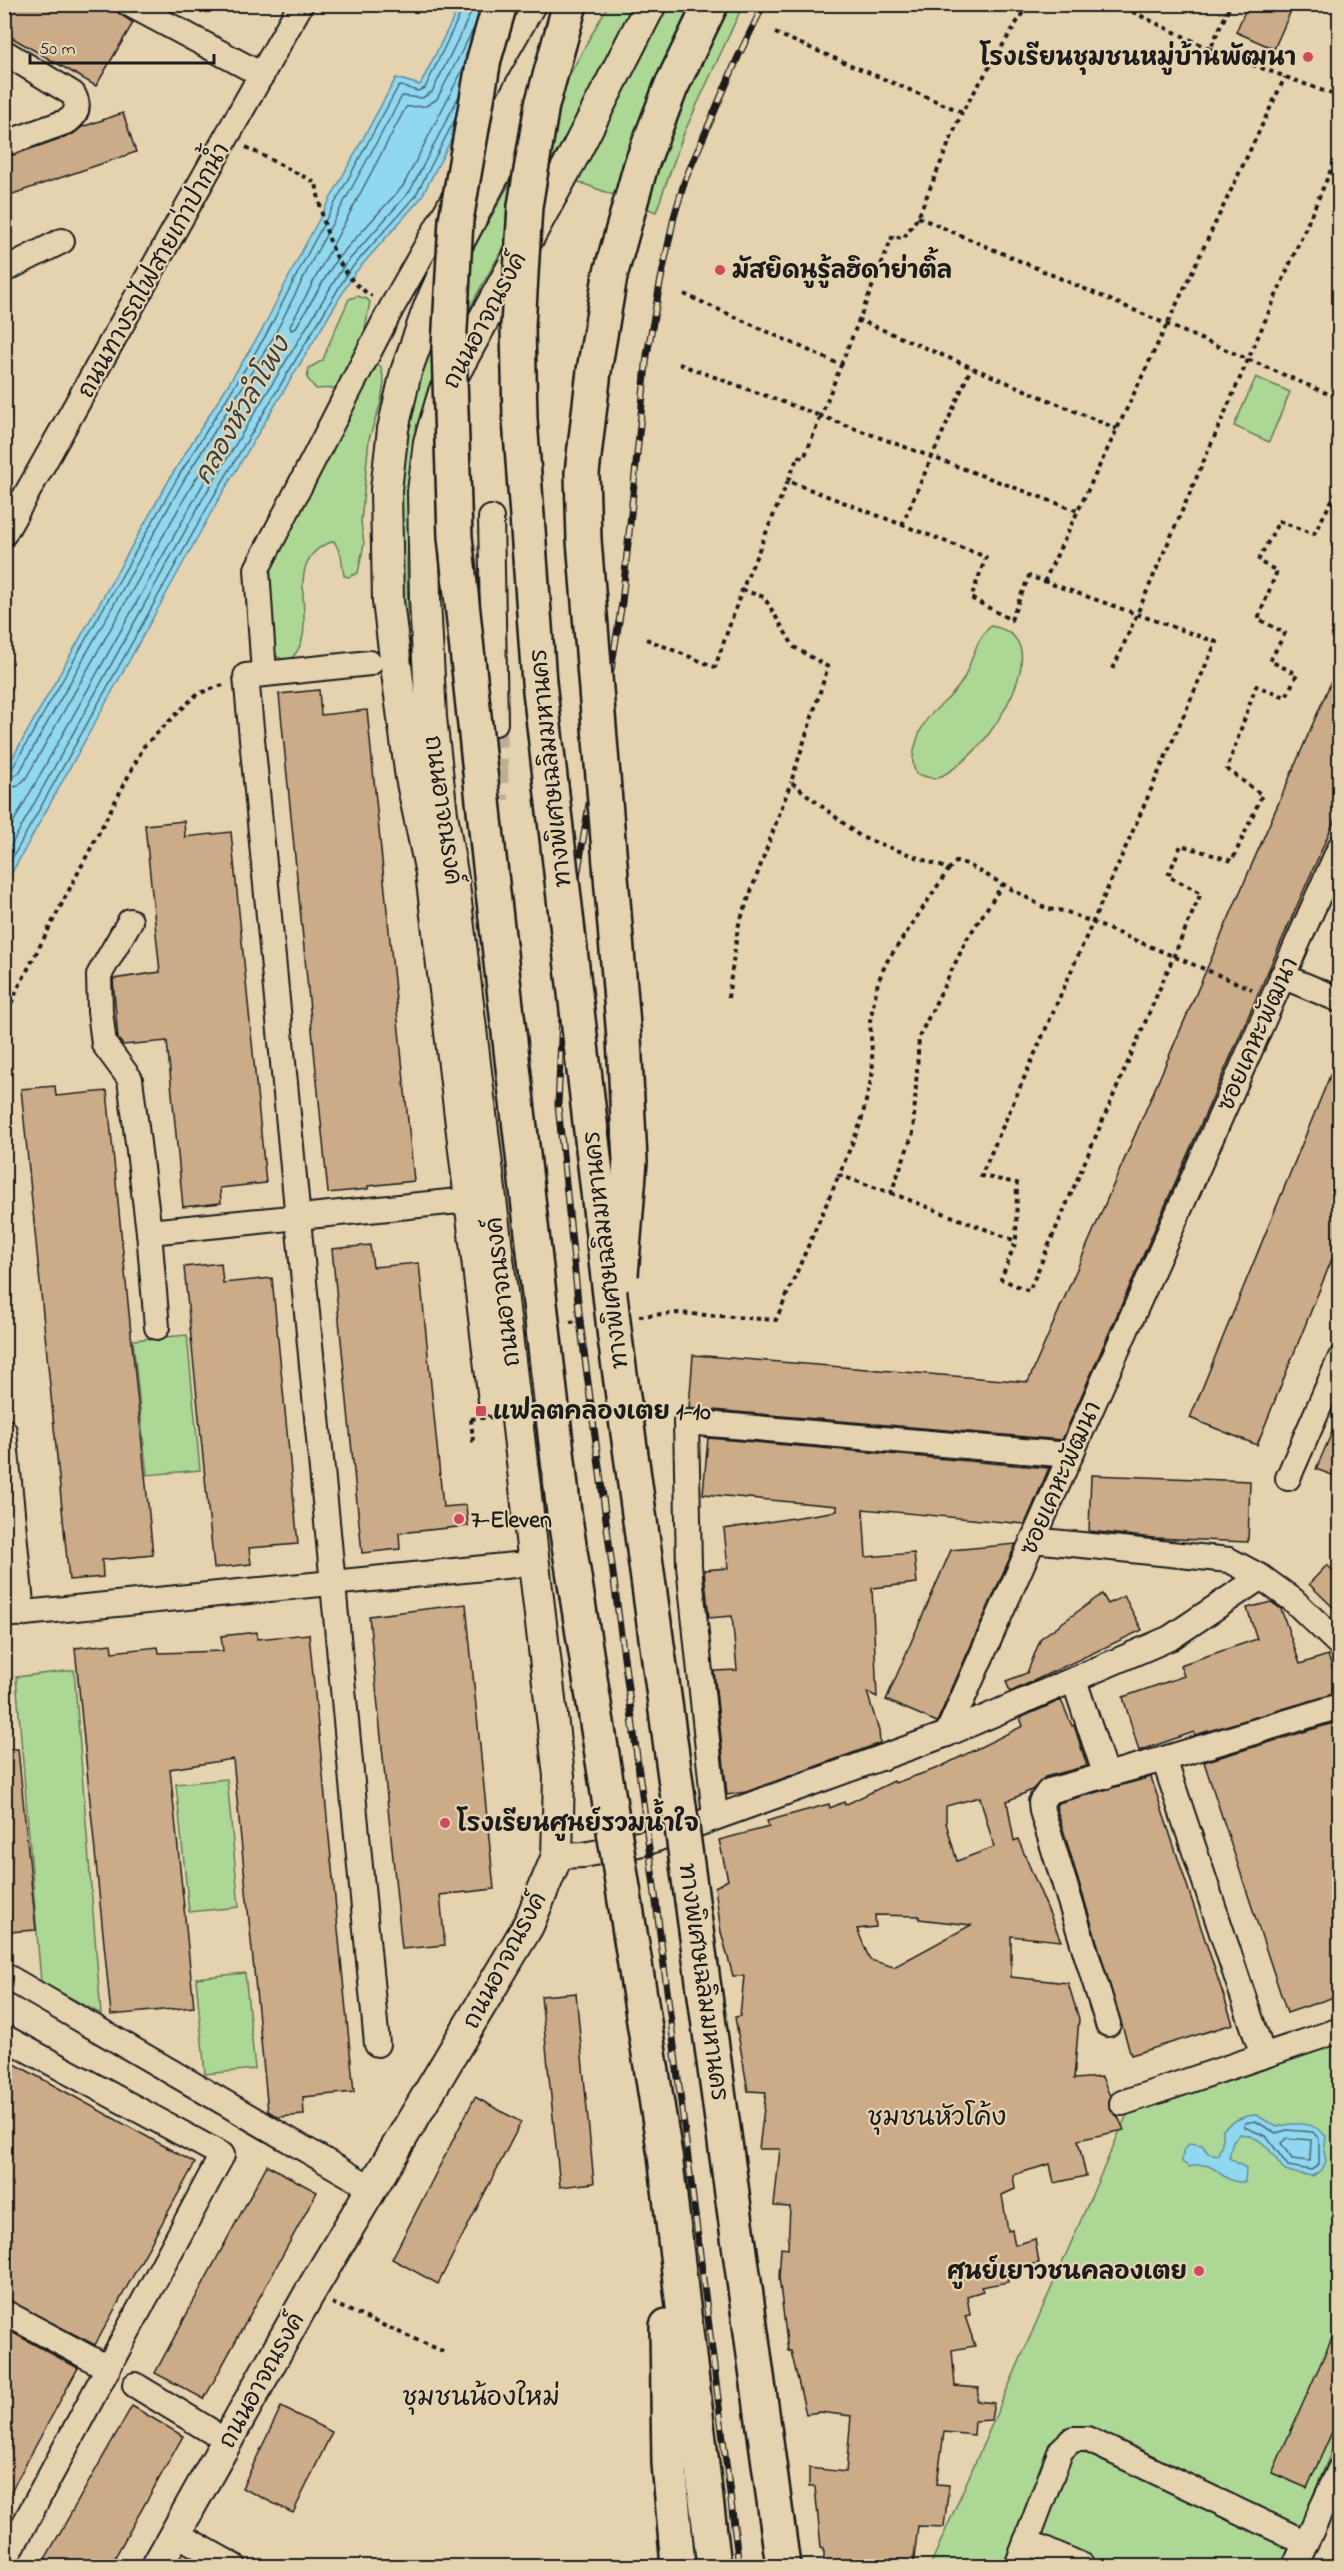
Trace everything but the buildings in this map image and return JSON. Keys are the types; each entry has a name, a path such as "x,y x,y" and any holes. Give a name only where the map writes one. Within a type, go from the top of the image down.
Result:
{"highway":[{"path":"500,4 484,59 456,220 449,347 455,537 564,1513 665,2155 714,2566"},
{"name":"ทางพิเศษเฉลิมมหานคร","path":"570,4 542,105 525,206 518,326 520,418 539,682 612,1325 783,2566"},
{"path":"612,1325 628,1207 630,1161 624,1038 584,540 582,473 594,371 610,276 641,165 671,87 711,4"},
{"path":"665,2155 669,2463 678,2566"}],"main road":[{"name":"ถนนอาจณรงค์","path":"157,2566 309,2294 528,1926 546,1857 559,1776 480,1199 431,873 411,778 396,669 388,601 386,490 393,429 405,372 429,307 455,249 587,4"},
{"name":"ถนนอาจณรงค์","path":"136,2566 209,2430 498,1952 546,1857 540,1810 538,1751 515,1565 431,718 423,492 429,442 444,392 575,153 651,4"}],"street":[{"path":"129,4 262,75"},
{"name":"ถนนทางรถไฟสายเก่าปากน้ำ","path":"4,534 301,4"},
{"path":"377,2044 297,1217 255,675 257,569 392,307 563,4"},
{"path":"4,52 73,94 77,102 75,116 68,121 4,144"},
{"path":"4,270 62,241"},
{"path":"491,518 495,723"},
{"path":"255,675 370,663"},
{"name":"ซอยเคหะพัฒนา","path":"947,1734 1340,847"},
{"path":"130,921 99,975 100,1011 104,1044 130,1079 158,1327"},
{"path":"1278,986 1340,1000"},
{"path":"149,1232 480,1199"},
{"path":"1288,1478 1340,1359"},
{"path":"715,1817 689,1566 686,1422 1071,1455"},
{"path":"4,1431 13,1614 515,1565"},
{"path":"1033,1540 1229,1560 1261,1577 1293,1600 1340,1645"},
{"path":"546,1857 584,1855 648,1842 947,1734 1170,1638 1261,1577"},
{"path":"1074,1680 1106,1776"},
{"path":"1108,2024 1041,1805 1045,1795 1049,1791 1340,1706"},
{"path":"1164,1759 1263,2056"},
{"path":"4,1975 358,2181"},
{"path":"1122,2103 1340,2030"},
{"path":"4,2037 222,2155 4,2562"},
{"path":"4,2312 108,2368"},
{"path":"135,2385 209,2430"},
{"path":"1017,2566 1061,2450 1073,2439 1087,2439 1306,2543"},
{"path":"1295,2566 1340,2469"},
{"path":"175,2533 229,2565"},
{"path":"1026,2541 1083,2566"}],"path":[{"path":"646,639 715,667 742,590 798,456 804,458 857,319 893,235 903,239 918,217 962,112 1028,4"},
{"path":"1116,4 1210,49 1340,97"},
{"path":"1210,49 1231,4"},
{"path":"775,33 962,112"},
{"path":"1044,582 1285,77"},
{"path":"227,138 316,183 327,238 338,259 361,290"},
{"path":"1113,669 1340,149"},
{"path":"918,217 1340,399"},
{"path":"684,294 841,365"},
{"path":"857,319 1117,429"},
{"path":"679,364 1078,511"},
{"path":"902,525 970,368"},
{"path":"788,481 986,557 971,598 1011,620 1029,576 1216,642 981,1176 1017,1183 1016,1241 1001,1279 1029,1291 1201,893 1168,876 1181,845 1233,861 1262,795 1227,770 1256,686 1286,697 1297,674 1269,661 1285,633 1258,619 1276,571 1258,561 1279,521 1314,534 1340,485"},
{"path":"728,998 738,927 828,667 794,647 764,597 742,590"},
{"path":"4,1020 18,988 144,746 197,694 255,675"},
{"path":"790,782 861,837 949,869"},
{"path":"561,1323 612,1325 677,1313 776,1320 861,1122 873,1071 870,1021 878,982 886,963 949,869 957,861 967,864 1047,909 1065,911 1175,957 1278,986"},
{"path":"891,1193 913,1133 919,1037 967,939 1003,884"},
{"path":"840,1175 1016,1241"},
{"path":"474,1441 471,1419 533,1413"},
{"path":"309,2294 447,2353"}],"green space":[{"path":"608,5 636,5 590,93 476,296 434,387 411,503 407,562 408,638 402,595 399,538 401,473 408,416 421,370 463,268"},
{"path":"665,5 693,5 648,105 616,196 576,181"},
{"path":"729,5 743,5 684,133 656,212 646,208 663,156 694,80"},
{"path":"357,296 370,302 362,345 366,354 381,367 384,382 381,402 369,439 361,522 364,544 358,573 349,577 344,576 341,555 334,541 316,550 307,564 303,580 303,633 299,648 288,661 270,652 263,576 333,441 349,421 346,403 339,391 336,388 316,389 307,378 309,368 323,360 349,299"},
{"path":"1256,377 1290,392 1269,442 1234,426"},
{"path":"991,626 1009,632 1018,643 1022,657 1020,673 1006,707 983,741 957,766 935,779 916,774 913,754 924,723 963,680 977,645"},
{"path":"187,1335 200,1470 147,1475 133,1340"},
{"path":"74,1670 101,2014 41,1982 16,1677"},
{"path":"227,1779 239,1907 189,1912 176,1784"},
{"path":"245,1973 255,2069 205,2074 196,1978"},
{"name":"ศูนย์เยาวชนคลองเตย","path":"1339,2040 1339,2433 1284,2566 930,2566 1129,2110"}],"water":[{"name":"คลองหัวลำโพง","path":"460,5 521,5 421,198 354,274 217,502 5,885 5,771 173,473 261,332 303,249 396,78 420,85"},
{"path":"1256,2115 1277,2127 1304,2124 1321,2132 1326,2137 1324,2152 1326,2161 1322,2171 1312,2176 1285,2171 1261,2142 1248,2135 1240,2134 1233,2141 1229,2158 1246,2168 1245,2182 1229,2179 1206,2165 1189,2167 1182,2162 1183,2151 1190,2143 1202,2145 1208,2153 1218,2155 1222,2144 1222,2131 1237,2120"}],"tunnel":[{"path":"495,723 497,800"}],"railway":[{"path":"739,2566 655,1894 580,1321 558,1105 565,950 622,603 647,355 660,284 674,217 685,180 738,57 764,4"}],"place":[{"name":"โรงเรียนชุมชนหมู่บ้านพัฒนา","path":"1308,57"},
{"name":"มัสยิดนูรู้ลฮิดาย่าติ้ล","path":"720,270"},
{"name":"แฟลตคลองเตย 1-10","path":"481,1411"},
{"name":"7-Eleven","path":"459,1519"},
{"name":"โรงเรียนศูนย์รวมน้ำใจ","path":"445,1823"},
{"name":"ศูนย์เยาวชนคลองเตย","path":"1199,2271"}],"district":[{"name":"ชุมชนหัวโค้ง","path":"937,2116"},
{"name":"ชุมชนน้องใหม่","path":"481,2396"}]}
